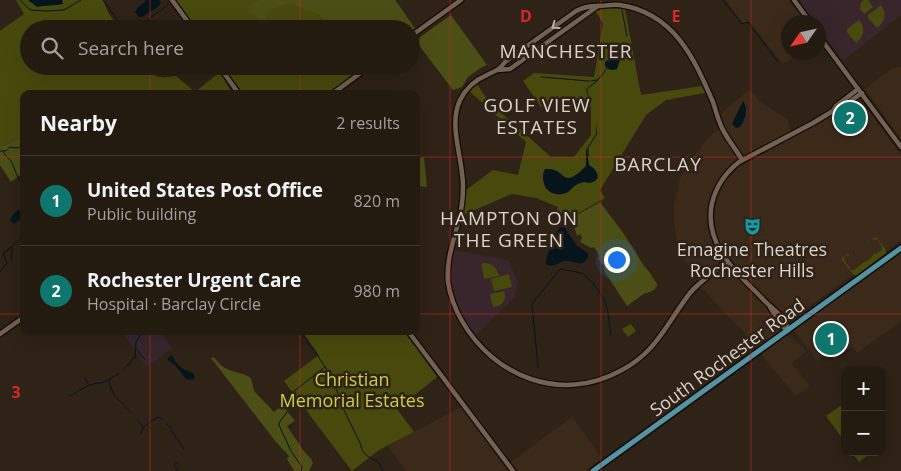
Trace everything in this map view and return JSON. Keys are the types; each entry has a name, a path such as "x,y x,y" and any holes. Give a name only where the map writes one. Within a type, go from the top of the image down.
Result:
{"main road":[{"name":"South Rochester Road","path":"593,471 901,248"}],"street":[{"path":"172,0 186,20"},
{"path":"420,30 461,0"},
{"path":"794,0 805,15"},
{"path":"726,261 689,294 657,341 647,352 632,364 613,375 582,384 565,385 532,380 508,369 493,359 471,336 457,311 450,291 448,272 450,253 460,217 463,194 462,169 455,124 456,110 470,86 497,70 505,62 578,10 594,5 617,5 639,10 656,19 684,44 713,103 722,129 742,160"},
{"path":"497,70 510,69 598,6"},
{"path":"826,46 901,147"},
{"path":"226,75 236,90"},
{"path":"337,90 358,75"},
{"path":"788,330 783,327 769,306 726,261 719,250 711,221 715,194 723,178 742,160 817,121 860,91"},
{"path":"0,334 20,320"},
{"path":"411,335 513,471"}],"shaded area":[{"path":"28,0 62,0 63,4 37,7"},
{"path":"147,0 159,0 161,2 159,6 139,17 135,12"},
{"path":"259,0 395,0 409,20 324,20 316,13 305,11 297,5 287,4 277,6 265,19 260,20 248,13 249,6"},
{"path":"725,0 789,0 801,15 781,15 781,60 788,60 783,64 749,21 743,23"},
{"path":"797,0 901,0 901,15 843,61 826,38 826,15 809,15"},
{"path":"451,15 487,65 468,77 462,87 453,90 420,47 420,37"},
{"path":"613,46 620,48 621,60 617,69 607,68 598,80 587,89 591,106 586,89 605,70 607,66 605,67 605,62 609,60"},
{"path":"901,67 901,139 865,89 893,68"},
{"path":"750,89 759,101 787,119 791,131 743,157 723,126 719,115"},
{"path":"859,98 901,155 901,240 789,323 774,304 744,276 724,252 717,237 715,226 717,199 725,182 739,167 843,110"},
{"path":"743,101 746,114 740,127 736,128 732,124"},
{"path":"597,121 597,134 587,150 589,165 597,172 598,178 593,182 575,185 565,194 558,194 548,190 544,184 543,175 545,169 552,169 568,178 578,174 586,166 586,150 596,134"},
{"path":"719,128 738,157 738,160 721,176 712,192 708,215 710,234 720,256 738,278 766,306 780,327 779,333 756,349 745,334 702,288 679,251 674,222 674,204 681,176 706,140"},
{"path":"20,139 20,175 11,182 0,165 0,145 4,146"},
{"path":"424,157 427,187 420,186 420,158"},
{"path":"600,202 657,284 654,290 645,293 627,306 605,272 594,247 591,248 580,242 582,238 580,234 577,236 572,219"},
{"path":"19,210 20,219 14,224 10,220"},
{"path":"560,227 565,228 577,246 588,253 588,257 583,263 563,261 553,266 546,264"},
{"path":"453,250 508,260 518,281 515,297 475,336 459,310 453,293 450,272"},
{"path":"901,252 901,321 857,353 852,346 834,359 829,352 817,361 794,330"},
{"path":"124,335 163,335 172,348 147,367"},
{"path":"786,335 803,347 806,352 791,363 810,386 796,396 761,354"},
{"path":"172,355 180,367 193,373 195,378 193,380 186,379 175,365 168,360"},
{"path":"213,357 223,367 251,378 254,391 274,412 282,405 295,421 287,426 313,463 309,471 294,471 287,459 289,456 211,358"},
{"path":"461,407 508,471 406,471 388,446"},
{"path":"572,417 602,458 585,471 518,471 511,462"}],"green space":[{"path":"16,0 103,0 114,20 20,20 20,75 176,76 193,90 20,90 20,139 4,146 0,145 0,31 24,14"},
{"path":"175,0 395,0 409,20 189,20"},
{"path":"863,0 868,0 873,7 864,14 860,9"},
{"path":"881,5 884,17 882,23 877,28 868,18 868,15"},
{"path":"609,8 625,9 641,95 702,86 705,93 666,100 646,115 600,190 605,198 573,216 556,213 558,207 536,198 512,194 463,215 466,190 493,170 518,175 526,142 469,91 477,84 489,102 551,157 574,157 591,135 591,107 541,107 523,81 534,73 594,77 603,23 595,11"},
{"path":"859,20 863,26 863,32 861,38 856,43 847,32 847,29"},
{"path":"216,75 222,75 230,90 198,90"},
{"path":"227,75 354,75 334,90 238,90"},
{"path":"876,237 886,250 886,253 857,275 854,275 842,258 849,254 849,256 844,257 844,260 851,270 854,270 871,258 874,253 876,254 882,250 877,239 871,240"},
{"path":"485,263 495,267 499,276 485,279 481,264"},
{"path":"509,274 512,287 494,291 491,279"},
{"path":"504,291 505,298 503,302 493,307 490,295"},
{"path":"631,324 636,331 628,337 622,329"},
{"name":"Christian Memorial Estates","path":"305,335 407,335 437,377 397,409 414,432 379,450 352,471 284,381 319,355"},
{"path":"841,405 841,437 826,416"},
{"path":"855,456 867,456 859,462"}],"waterway":[{"path":"20,0 31,10 47,11 64,10 81,0"},
{"path":"103,0 117,20"},
{"path":"723,0 742,24 748,22 778,62"},
{"path":"148,20 169,4"},
{"path":"622,10 627,36"},
{"path":"541,77 589,81"},
{"path":"591,81 597,80"},
{"path":"0,151 6,151 10,147 20,147"},
{"path":"588,149 588,157"},
{"path":"3,151 12,163 20,181"},
{"path":"0,272 7,263 3,254 20,239"},
{"path":"11,260 12,247"},
{"path":"538,367 532,304 560,269 582,273 593,284 606,304 611,335"},
{"path":"123,370 135,358 136,342 140,335"},
{"path":"302,335 327,370 361,448 370,457 378,461 383,471"},
{"path":"136,348 145,360"},
{"path":"286,399 325,367"},
{"path":"87,386 102,383 119,374"},
{"path":"85,378 88,384"},
{"path":"109,379 113,393 131,412"},
{"path":"70,396 87,386"},
{"path":"287,412 279,425 291,451 302,467 301,471"},
{"path":"141,434 143,427 158,417 163,419"},
{"path":"137,420 142,426"},
{"path":"167,424 184,449"},
{"path":"178,462 174,465 178,471"}],"place":[{"name":"Rochester Urgent Care","path":"850,118"},
{"name":"Emagine Theatres Rochester Hills","path":"752,226"},
{"name":"United States Post Office","path":"831,339"}],"district":[{"name":"MANCHESTER","path":"566,51"},
{"name":"GOLF VIEW ESTATES","path":"537,116"},
{"name":"BARCLAY","path":"658,164"},
{"name":"HAMPTON ON THE GREEN","path":"509,229"}]}
